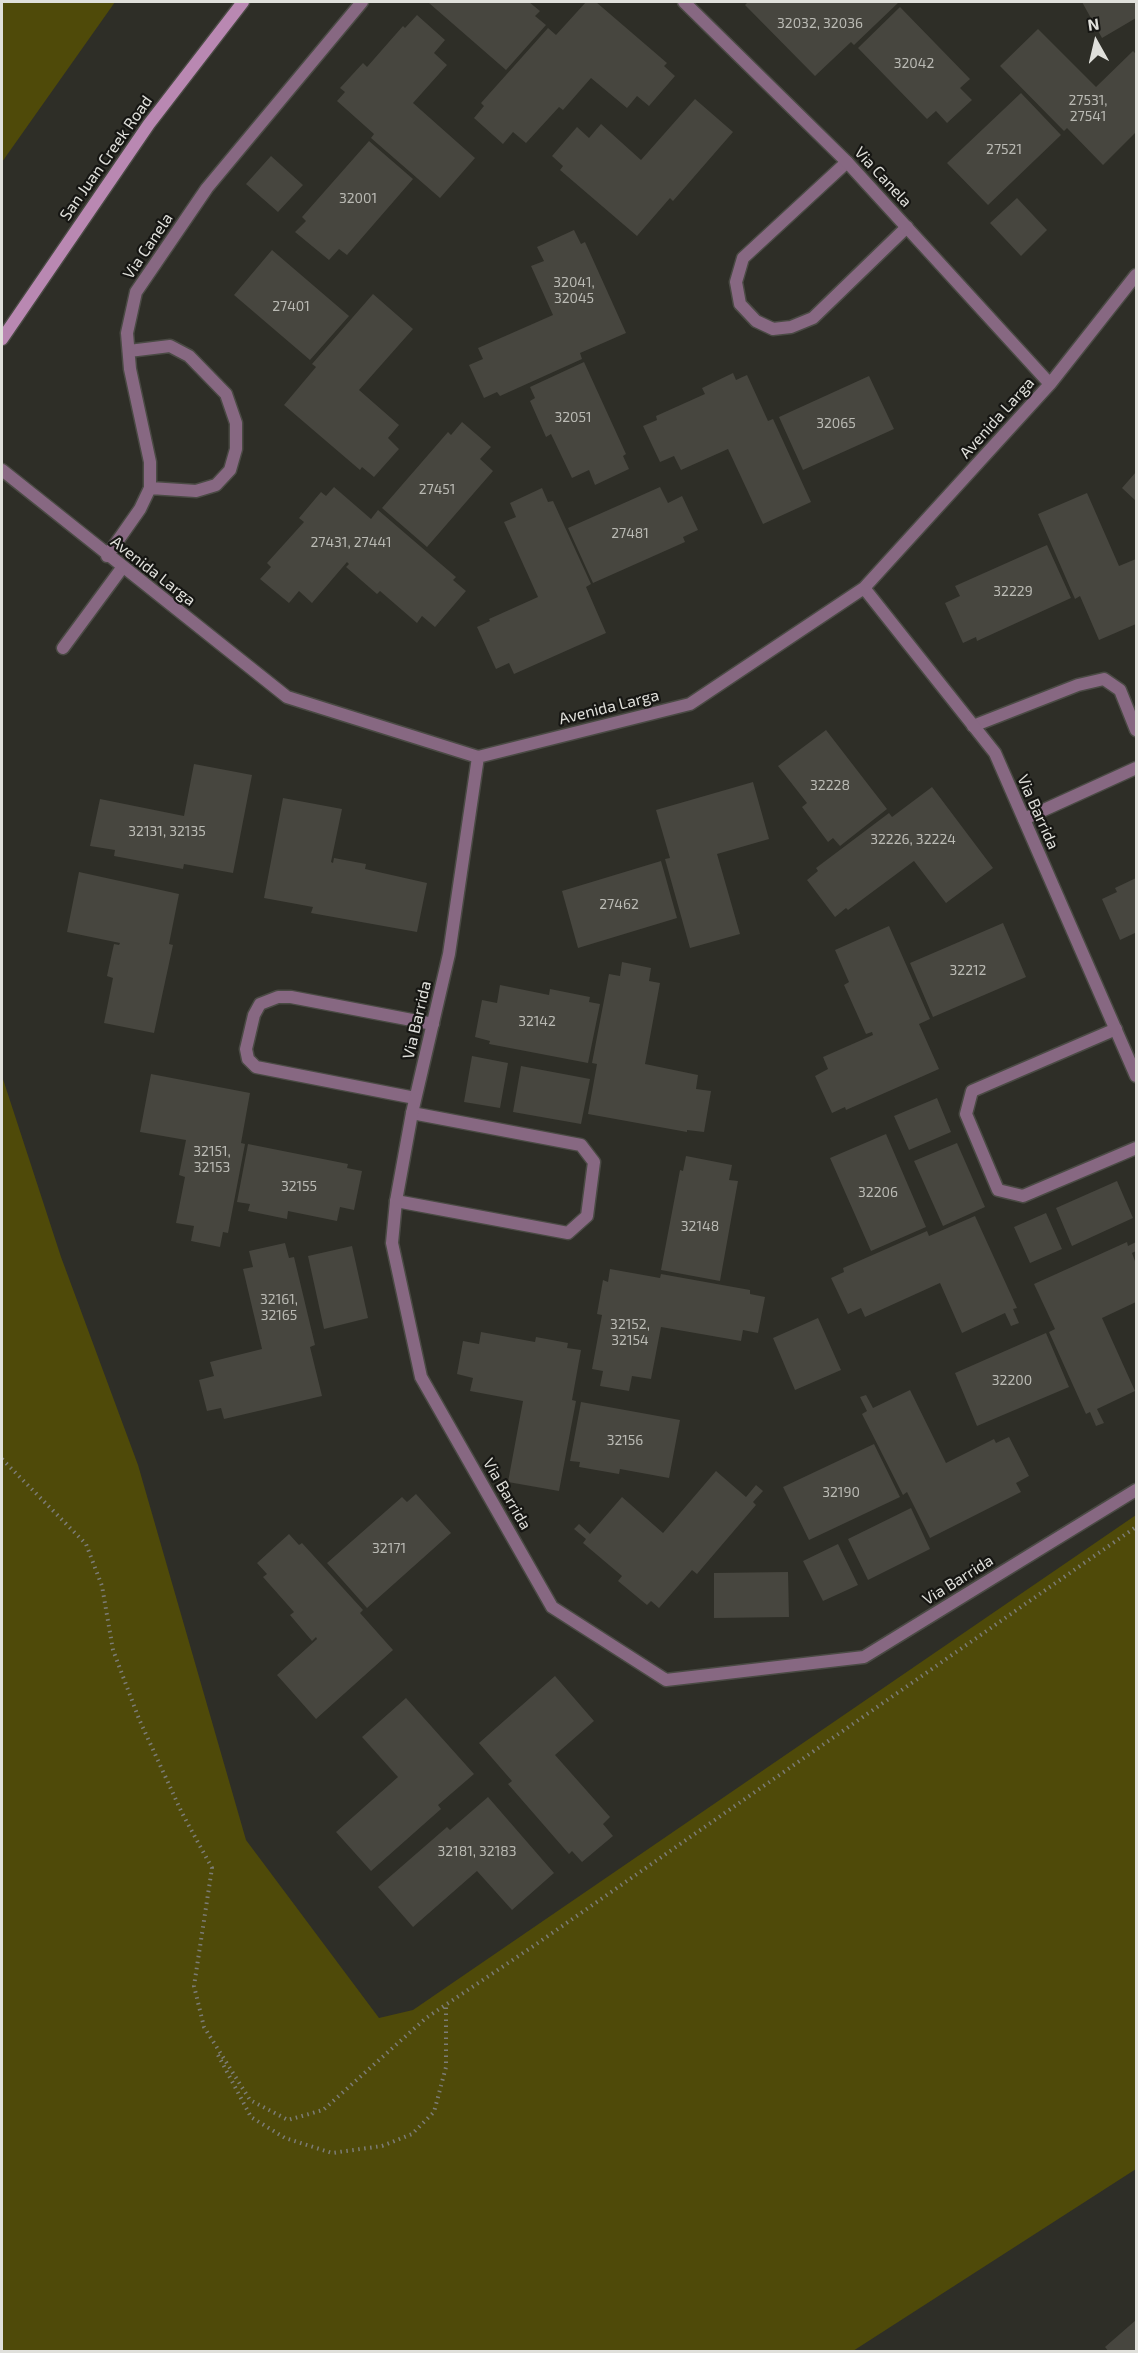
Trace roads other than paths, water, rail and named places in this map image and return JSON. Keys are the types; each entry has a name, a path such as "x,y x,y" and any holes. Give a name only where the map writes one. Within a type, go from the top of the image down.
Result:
{"main road":[{"name":"San Juan Creek Road","path":"2,339 148,124 243,2"}],"street":[{"name":"Via Canela","path":"107,555 140,509 150,488 150,462 130,369 127,333 136,292 207,188 362,2"},
{"name":"Via Canela","path":"684,2 847,162 1050,384"},
{"path":"847,162 743,258 736,282 740,304 756,321 773,329 791,327 813,318 907,227"},
{"name":"Avenida Larga","path":"2,470 287,698 478,757 690,704 864,588 1050,384 1137,275"},
{"path":"129,351 170,346 189,356 225,394 236,423 236,449 230,470 216,485 196,491 150,488"},
{"path":"63,648 122,568"},
{"name":"Via Barrida","path":"864,588 995,753 1137,1076"},
{"path":"974,726 1078,685 1104,679 1120,690 1137,730"},
{"name":"Via Barrida","path":"478,757 449,954 412,1113 396,1201 392,1243 421,1377 552,1607 666,1680 864,1657 1137,1490"},
{"path":"1024,819 1137,768"},
{"path":"415,1098 256,1068 248,1059 246,1049 254,1015 260,1004 278,997 291,997 433,1024"},
{"path":"1116,1029 972,1091 966,1114 998,1190 1023,1196 1137,1149"},
{"path":"396,1201 568,1233 587,1216 594,1162 581,1145 412,1113"}]}
